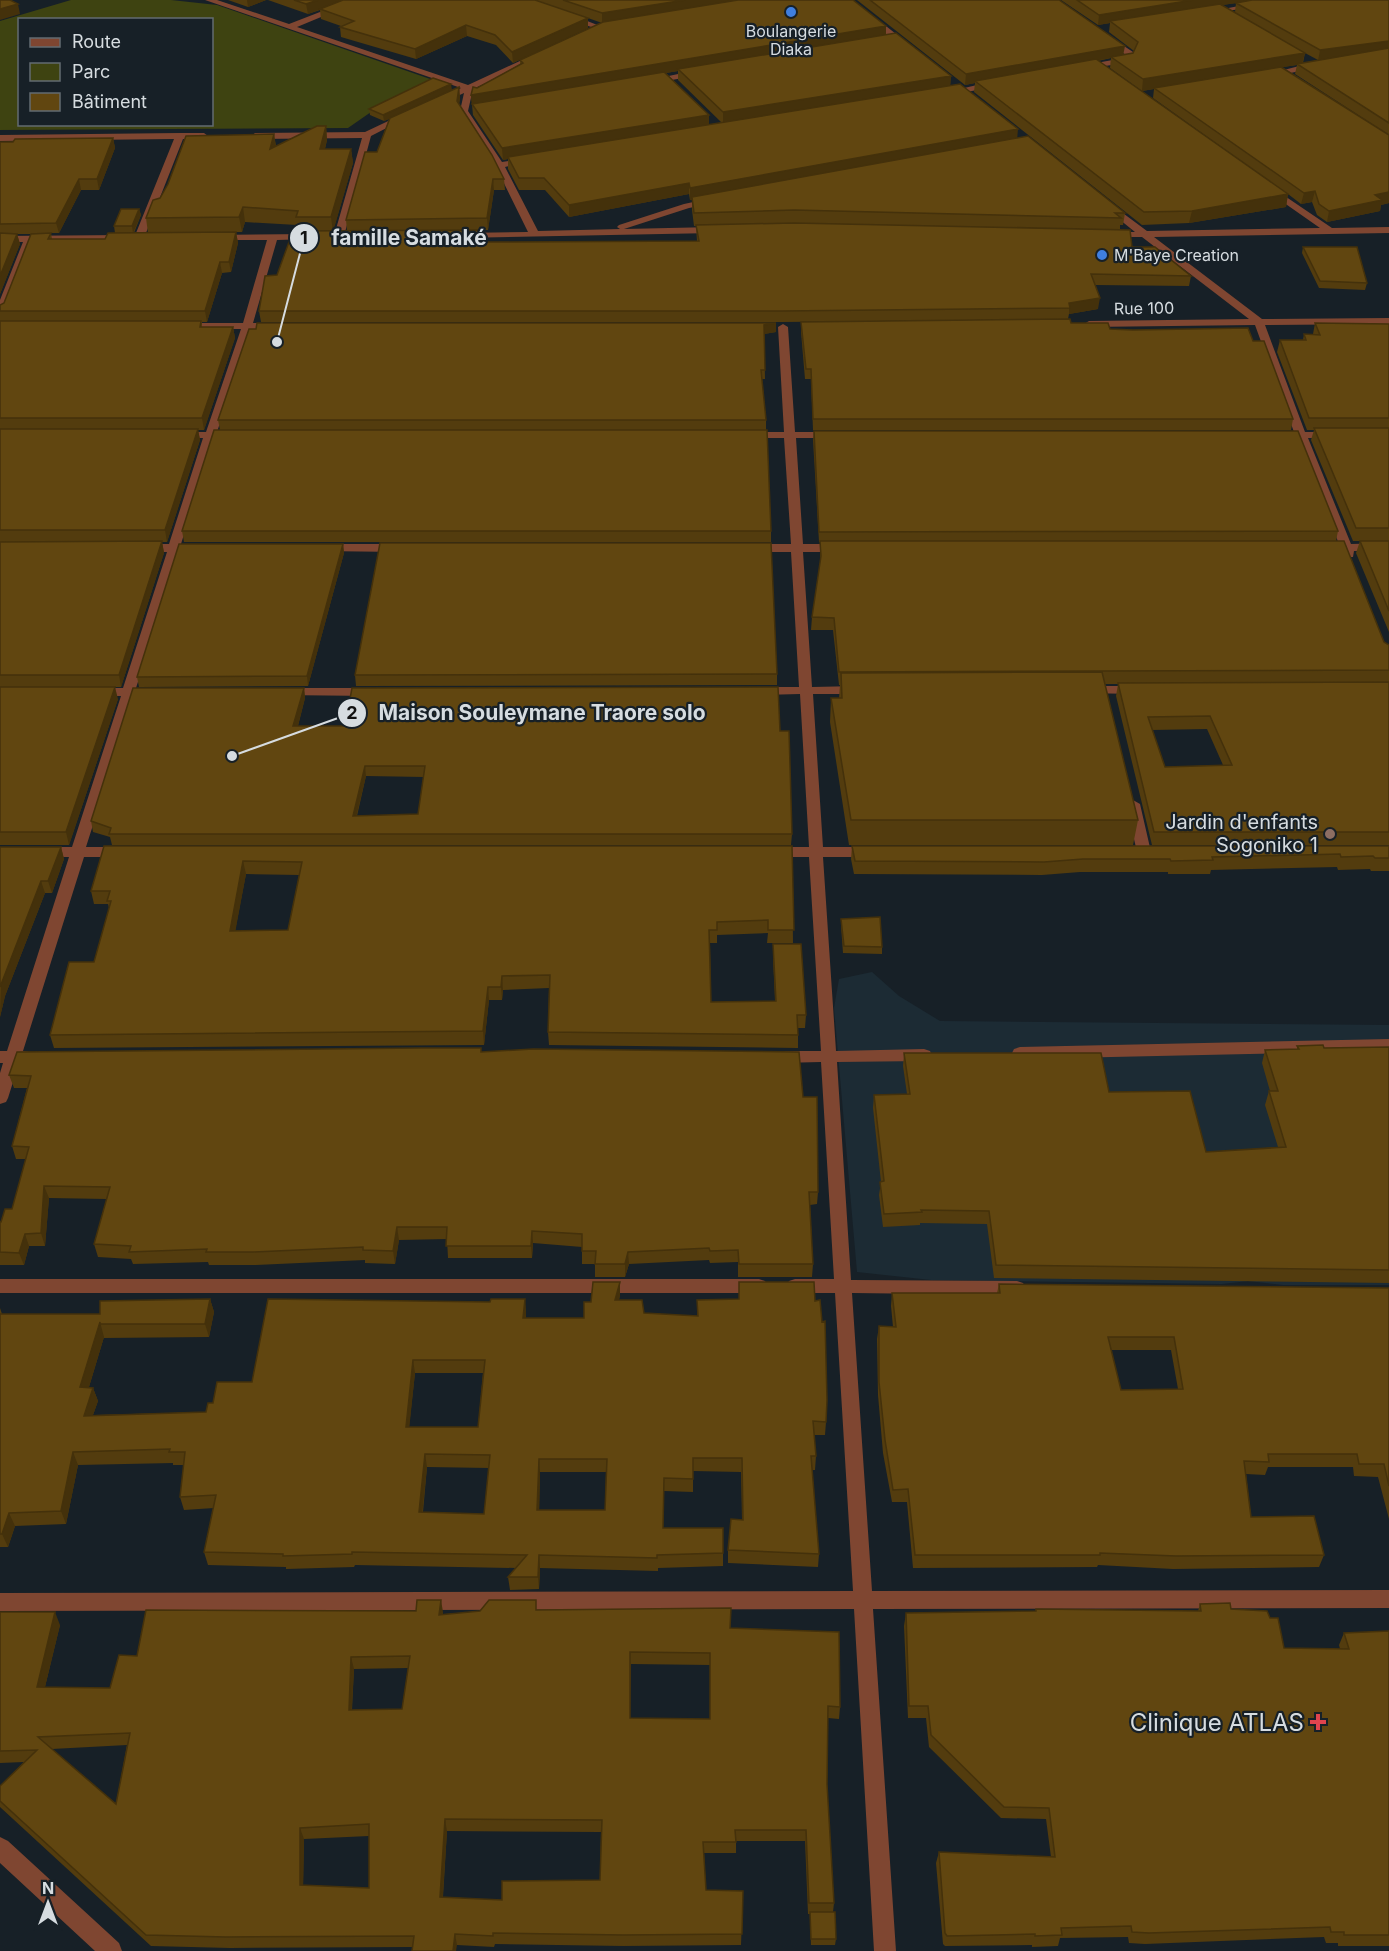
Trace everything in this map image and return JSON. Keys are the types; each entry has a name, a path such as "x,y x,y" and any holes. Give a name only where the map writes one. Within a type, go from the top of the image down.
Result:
{"street":[{"path":"209,0 469,88"},
{"path":"290,27 358,0"},
{"path":"848,0 916,54"},
{"path":"1198,14 1286,0"},
{"path":"1221,11 1230,16"},
{"path":"560,14 601,28"},
{"path":"591,32 612,26"},
{"path":"1073,69 1128,60 1131,57 1104,36"},
{"path":"886,41 898,39"},
{"path":"428,106 550,51"},
{"path":"1305,60 1315,65"},
{"path":"1260,76 1325,63"},
{"path":"1096,65 1104,71"},
{"path":"645,81 702,72"},
{"path":"1282,72 1292,78"},
{"path":"667,78 675,85"},
{"path":"939,94 1007,82"},
{"path":"953,83 971,97"},
{"path":"469,88 464,111 500,165 535,235"},
{"path":"464,111 476,110"},
{"path":"250,136 367,135 418,111"},
{"path":"339,236 367,135"},
{"path":"140,238 180,136"},
{"path":"0,138 215,136"},
{"path":"500,165 533,160"},
{"path":"1262,183 1329,230"},
{"path":"605,233 687,206 722,199"},
{"path":"1101,200 1259,322 1300,435 1355,569"},
{"path":"454,236 723,230"},
{"path":"1100,235 1147,236 1389,230"},
{"path":"328,236 350,236"},
{"path":"206,237 317,237"},
{"path":"0,1098 6,1057 78,852 210,435 247,326 273,237"},
{"path":"0,238 151,238"},
{"path":"0,313 29,238"},
{"name":"Rue 100","path":"1080,324 1389,321"},
{"path":"176,326 282,326"},
{"path":"783,327 885,1951"},
{"path":"163,435 245,435"},
{"path":"730,435 849,435"},
{"path":"1265,435 1345,435"},
{"path":"128,548 210,548"},
{"path":"306,548 413,548"},
{"path":"736,548 856,548"},
{"path":"1310,548 1389,548"},
{"path":"746,691 875,690"},
{"path":"1071,690 1107,696 1153,690"},
{"path":"82,692 164,692"},
{"path":"271,692 390,692"},
{"path":"1130,794 1144,852"},
{"path":"22,852 137,852"},
{"path":"756,852 886,852"},
{"path":"1008,1053 1389,1045"},
{"path":"769,1057 936,1055"},
{"path":"6,1057 48,1057"},
{"path":"0,1286 1033,1288"},
{"path":"0,1602 1389,1599"},
{"path":"0,1848 111,1951"}],"shaded area":[{"path":"872,972 899,996 940,1021 1389,1025 1389,1285 1283,1285 1248,1281 1222,1284 931,1280 857,1272 834,1008 839,979"}],"green space":[{"path":"71,0 171,0 217,5 433,80 371,112 348,128 0,130 0,21"}],"building":[{"path":"0,0 10,0 18,4 0,9"},
{"path":"294,0 318,0 306,4"},
{"path":"343,0 535,0 588,18 512,52 495,35 466,25 415,49 340,27 354,21 320,9"},
{"path":"563,0 685,0 602,13"},
{"path":"738,0 853,0 886,26 471,95 473,87 477,88 523,63 520,60 603,22"},
{"path":"870,0 1059,0 1125,46 966,74"},
{"path":"1077,0 1193,0 1099,15"},
{"path":"1252,0 1389,0 1389,41 1320,50 1236,3"},
{"path":"1220,4 1305,53 1143,79 1111,57 1133,53 1138,42 1110,21"},
{"path":"896,33 951,76 723,112 678,69"},
{"path":"1389,48 1389,123 1297,64"},
{"path":"1096,59 1288,194 1192,211 1144,212 975,81"},
{"path":"1281,67 1389,135 1389,192 1375,195 1382,200 1329,211 1319,204 1315,191 1304,193 1154,88"},
{"path":"664,72 709,115 502,148 472,104"},
{"path":"433,78 451,84 383,115 369,109"},
{"path":"960,84 1018,129 690,188 689,183 569,205 544,178 519,178 508,157"},
{"path":"459,87 457,101 492,155 504,179 493,179 487,218 346,220 365,152 377,152 390,118"},
{"path":"317,126 326,126 320,149 351,149 331,217 296,217 298,211 243,207 239,217 146,218 153,200 160,198 168,184 186,136 274,134 270,149"},
{"path":"1028,136 1125,213 1115,213 1121,218 794,210 694,213 692,197"},
{"path":"113,138 97,179 79,179 56,223 0,224 0,142 13,142 15,139"},
{"path":"121,209 139,209 132,226 114,226"},
{"path":"794,223 1130,230 1132,247 1155,247 1191,276 1091,274 1100,298 1069,303 1070,308 783,311 259,311 265,276 277,275 293,231 482,230 483,242 699,241 696,225"},
{"path":"236,232 229,262 220,262 205,311 0,311 0,305 4,303 31,234 51,233 48,239 105,239 108,233"},
{"path":"0,233 17,234 0,276"},
{"path":"1303,247 1357,247 1367,283 1320,281"},
{"path":"1070,319 1071,323 1108,323 1110,329 1248,328 1253,341 1264,341 1293,419 813,419 811,369 806,369 801,322"},
{"path":"0,321 201,321 200,327 233,327 202,418 0,418"},
{"path":"257,323 776,323 764,325 765,370 761,370 766,420 218,420 249,329 256,329"},
{"path":"1315,323 1389,324 1389,418 1309,418 1280,340 1306,340 1304,334 1320,335"},
{"path":"1314,428 1389,428 1389,528 1356,528"},
{"path":"0,429 198,429 165,530 0,530"},
{"path":"214,430 767,430 771,531 182,531"},
{"path":"814,431 1298,431 1338,531 819,532"},
{"path":"162,541 119,675 0,675 0,542"},
{"path":"820,541 1344,541 1384,642 1389,645 1389,670 839,672 834,618 812,617 821,556"},
{"path":"1360,541 1389,541 1389,611"},
{"path":"380,543 771,543 777,674 355,675"},
{"path":"179,544 343,544 307,676 137,677"},
{"path":"1102,672 1138,820 851,820 831,698 842,698 841,673"},
{"path":"1389,682 1389,832 1154,832 1118,683","holes":["1210,716 1232,765 1165,767 1148,717"]},
{"path":"0,687 115,687 66,832 0,832"},
{"path":"778,687 780,731 789,731 792,834 109,834 111,828 91,821 133,688 304,688 293,726 345,726 352,688","holes":["365,766 425,766 418,814 353,816"]},
{"path":"104,846 792,846 794,930 768,930 768,920 717,922 717,930 709,930 711,1002 776,1001 773,944 801,944 806,1015 797,1015 798,1035 548,1032 550,975 502,976 501,987 488,987 483,1031 50,1035 69,962 94,962 111,901 107,901 110,891 91,891","holes":["243,861 302,862 288,930 230,931"]},
{"path":"852,846 1389,846 1389,858 1341,857 1340,854 1212,857 1213,860 1171,861 1170,859 1083,859 1044,862 855,861"},
{"path":"0,847 61,847 48,881 41,881 0,987"},
{"path":"880,917 882,947 844,946 841,919"},
{"path":"1323,1045 1324,1048 1389,1047 1389,1270 996,1265 989,1211 921,1210 922,1212 884,1214 880,1182 884,1181 874,1095 910,1094 904,1053 1101,1053 1109,1092 1190,1091 1206,1152 1286,1147 1269,1091 1278,1091 1265,1050 1299,1049 1297,1046"},
{"path":"481,1048 481,1052 533,1049 799,1052 803,1097 817,1097 818,1192 809,1192 813,1264 739,1264 738,1250 710,1251 709,1248 628,1252 625,1264 595,1264 596,1251 582,1251 582,1234 532,1231 531,1246 446,1246 447,1227 397,1227 393,1251 363,1250 363,1247 253,1252 206,1252 207,1249 129,1252 131,1246 94,1244 110,1187 44,1186 41,1233 25,1234 19,1253 0,1252 0,1222 5,1209 12,1209 29,1147 12,1146 31,1076 9,1075 17,1052"},
{"path":"593,1282 620,1282 615,1300 642,1300 644,1313 698,1316 697,1300 739,1299 739,1282 814,1282 815,1301 820,1300 822,1322 825,1321 827,1400 826,1422 813,1421 816,1456 811,1456 819,1554 728,1550 731,1519 743,1520 742,1458 693,1458 693,1479 664,1478 663,1528 723,1528 723,1553 657,1555 657,1558 539,1555 538,1577 508,1577 527,1555 352,1552 352,1554 283,1556 283,1554 204,1552 216,1495 180,1497 185,1452 169,1452 170,1449 73,1452 61,1511 9,1513 2,1534 0,1534 0,1314 100,1314 100,1301 210,1299 205,1324 100,1324 100,1322 80,1387 93,1388 84,1416 206,1412 208,1403 213,1403 217,1382 252,1382 268,1299 490,1302 491,1299 525,1299 523,1318 584,1318 584,1302 591,1302","holes":["413,1360 485,1360 478,1427 406,1427","425,1454 490,1455 484,1514 419,1512","539,1459 607,1459 605,1510 537,1510"]},
{"path":"999,1284 1389,1288 1389,1486 1384,1464 1359,1464 1357,1454 1268,1454 1269,1462 1244,1461 1251,1517 1314,1516 1324,1555 1176,1556 1100,1553 1100,1555 915,1555 908,1489 893,1490 885,1440 879,1382 879,1326 896,1327 892,1293 1000,1293","holes":["1108,1337 1174,1337 1183,1389 1121,1390"]},
{"path":"417,1600 441,1600 439,1615 480,1611 489,1600 536,1600 536,1610 731,1608 730,1628 839,1632 840,1707 828,1706 827,1784 834,1903 809,1903 806,1830 735,1830 736,1842 703,1842 706,1890 743,1891 742,1934 493,1933 493,1936 455,1934 453,1951 412,1951 414,1936 146,1935 0,1801 0,1786 37,1750 0,1751 0,1612 55,1612 37,1687 110,1688 119,1655 137,1656 146,1610 416,1611","holes":["630,1652 710,1653 710,1719 630,1718","410,1656 402,1709 349,1710 351,1657","130,1733 116,1804 38,1737","445,1819 602,1820 600,1880 502,1881 502,1900 440,1897","369,1824 369,1888 300,1885 300,1828"]},
{"path":"1230,1603 1231,1609 1267,1611 1270,1618 1278,1618 1284,1648 1349,1649 1344,1633 1389,1631 1389,1935 1344,1935 1344,1932 1331,1932 1330,1927 1149,1933 1132,1932 1131,1926 1061,1928 1062,1935 947,1936 939,1852 1055,1857 1049,1808 1004,1807 931,1735 928,1706 909,1706 906,1613 1036,1611 1036,1609 1201,1611 1200,1604"},
{"path":"810,1912 835,1912 836,1939 811,1939"}],"place":[{"name":"Boulangerie Diaka","path":"791,12"},
{"name":"M'Baye Creation","path":"1102,255"},
{"name":"famille Samaké","path":"277,342"},
{"name":"Maison Souleymane Traore solo","path":"232,756"},
{"name":"Jardin d'enfants Sogoniko 1","path":"1330,834"},
{"name":"Clinique ATLAS","path":"1318,1722"}]}
